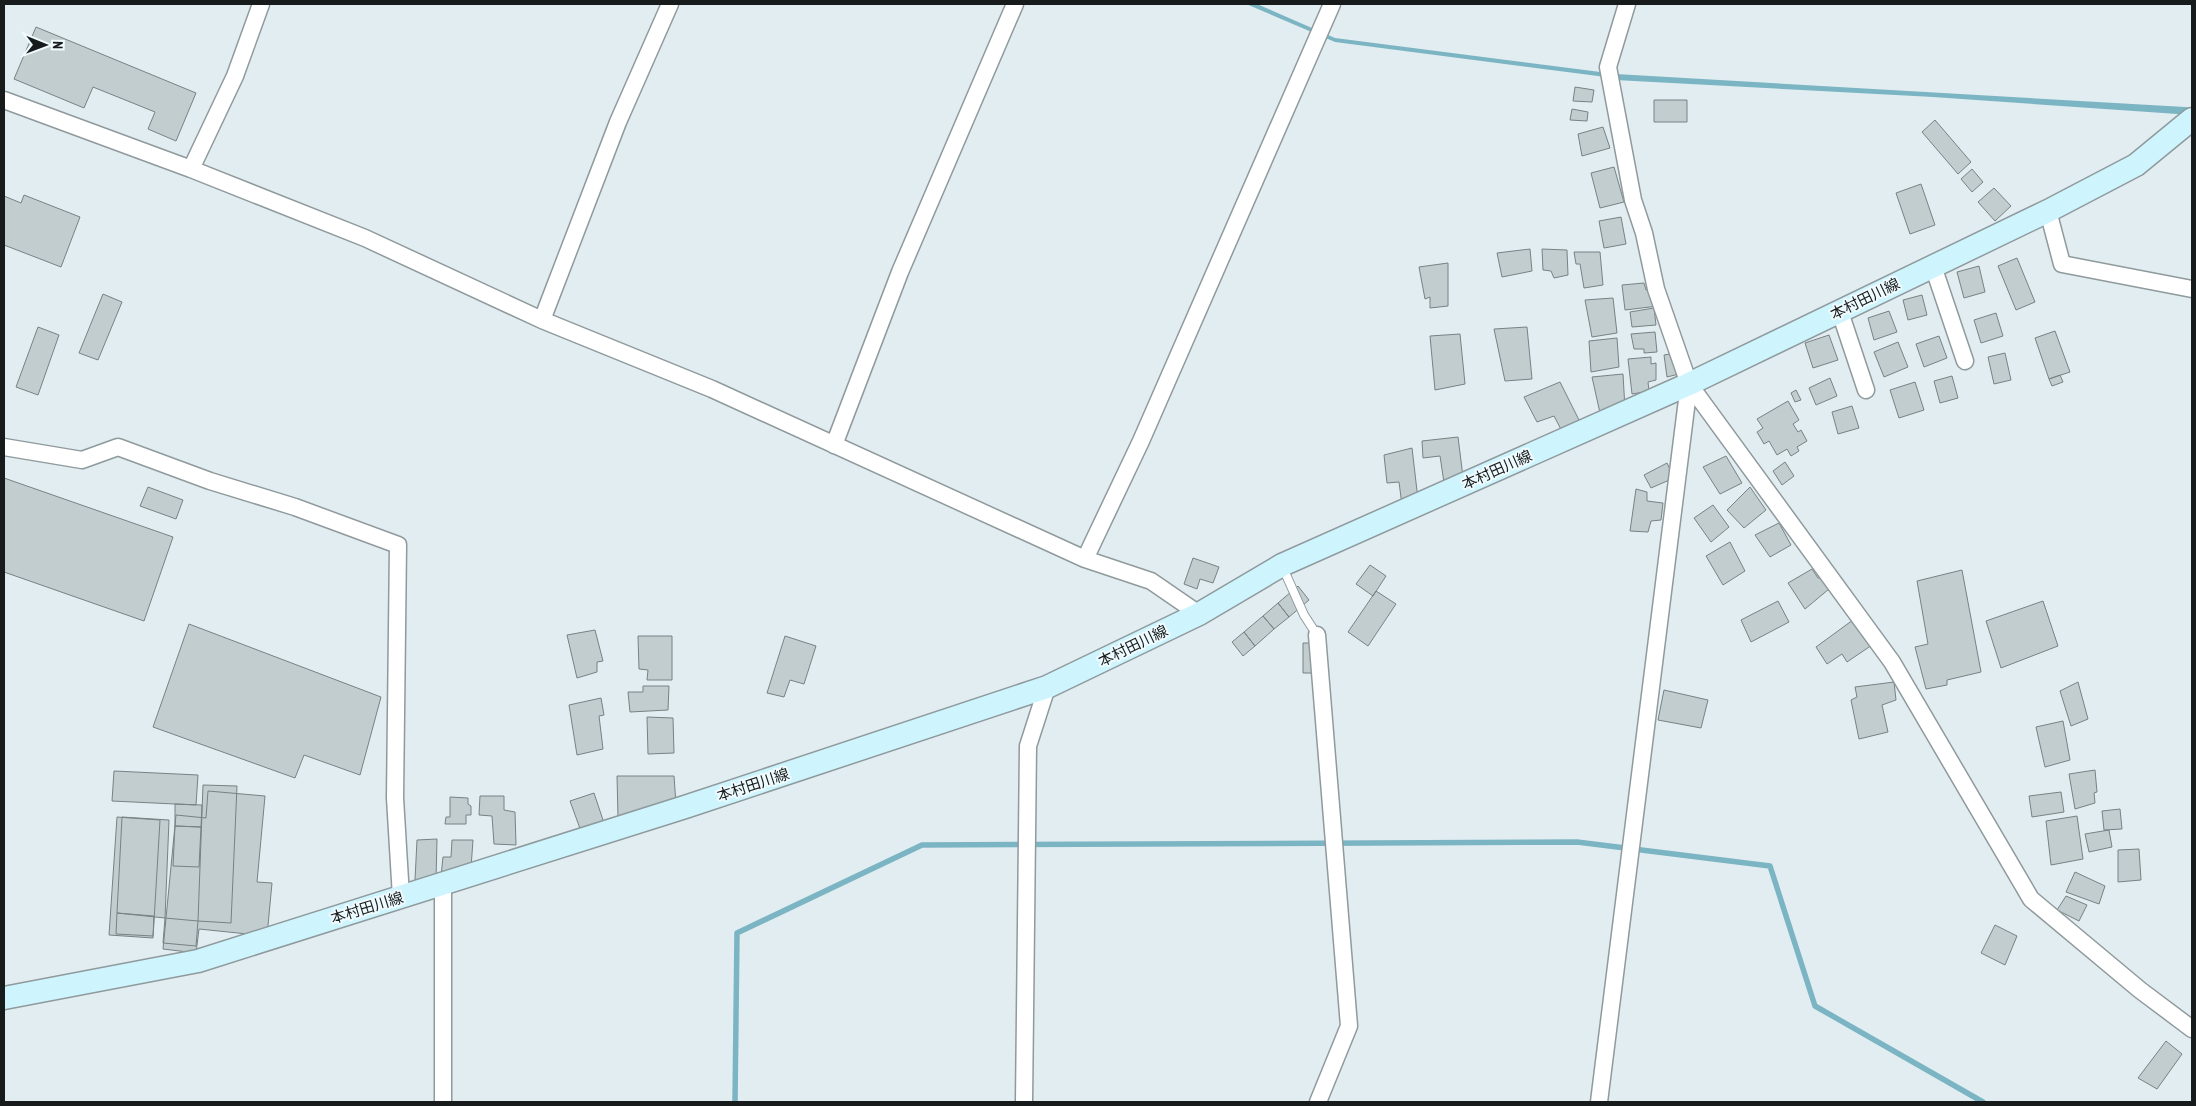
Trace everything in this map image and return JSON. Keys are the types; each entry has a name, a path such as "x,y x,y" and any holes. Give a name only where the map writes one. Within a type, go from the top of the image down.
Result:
{"main road":[{"name":"本村田川線","path":"4,998 198,961 445,884 1047,687 1199,614 1282,565 1689,384 2048,211 2136,165 2192,119"}],"street":[{"path":"191,169 235,76 261,4"},
{"path":"542,320 618,122 670,4"},
{"path":"834,445 900,272 1015,4"},
{"path":"1085,559 1141,441 1332,4"},
{"path":"1627,4 1608,67 1633,200 1644,233 1656,289 1689,384 1892,662 2031,899 2140,990 2192,1029"},
{"path":"4,100 191,169 364,238 542,320 712,389 834,445 930,486 1085,559 1151,581 1199,614"},
{"path":"2048,211 2062,264 2192,289"},
{"path":"1933,266 1965,362"},
{"path":"1840,312 1866,390"},
{"path":"1599,1102 1689,384"},
{"path":"4,447 82,460 118,447 210,482 295,507 398,545 395,798 401,897"},
{"path":"1317,635 1349,1026 1318,1102"},
{"path":"1024,1102 1028,746 1047,687"},
{"path":"443,1102 443,890 445,884"}],"lane":[{"path":"1282,565 1304,615 1317,635"}],"water":[{"path":"1246,4 1257,4 1335,38 1616,74 2185,107 2192,108 2192,115 1933,97 1615,80 1598,76 1335,42"}],"building":[{"path":"36,27 196,93 176,141 148,129 155,112 93,87 84,108 14,79"},
{"path":"1575,87 1594,90 1592,102 1573,101"},
{"path":"1654,100 1687,100 1687,122 1654,122"},
{"path":"1572,109 1588,112 1587,121 1570,120"},
{"path":"1935,120 1971,162 1958,174 1922,132"},
{"path":"1603,127 1610,148 1582,156 1578,134"},
{"path":"1614,167 1624,202 1600,208 1591,173"},
{"path":"1972,169 1983,182 1972,192 1961,179"},
{"path":"1921,184 1935,225 1910,234 1896,193"},
{"path":"1994,188 2011,206 1995,221 1978,202"},
{"path":"24,195 80,217 61,267 4,245 4,196 21,203"},
{"path":"1621,217 1626,244 1604,248 1599,221"},
{"path":"1530,249 1532,271 1502,277 1497,253"},
{"path":"1542,249 1567,250 1568,275 1554,278 1551,271 1543,270"},
{"path":"1574,252 1600,252 1603,285 1584,288 1580,264 1576,264"},
{"path":"2017,258 2035,302 2016,310 1998,266"},
{"path":"1448,263 1448,306 1430,308 1430,297 1425,299 1419,267"},
{"path":"1979,266 1985,292 1964,298 1957,272"},
{"path":"1644,283 1646,290 1656,289 1658,306 1625,310 1622,285"},
{"path":"103,294 122,302 98,360 79,353"},
{"path":"1922,295 1927,315 1908,320 1903,300"},
{"path":"1613,298 1617,333 1592,337 1585,300"},
{"path":"1654,308 1656,325 1632,327 1630,312"},
{"path":"1889,311 1897,332 1874,340 1868,318"},
{"path":"1996,313 2003,336 1981,343 1974,320"},
{"path":"38,327 59,335 38,395 16,387"},
{"path":"1527,327 1532,379 1505,381 1494,329"},
{"path":"2055,331 2070,372 2049,379 2035,338"},
{"path":"1655,332 1657,352 1644,353 1644,349 1634,349 1631,334"},
{"path":"1460,334 1465,384 1435,390 1430,336"},
{"path":"1829,335 1838,360 1813,368 1805,343"},
{"path":"1939,336 1947,358 1924,367 1916,344"},
{"path":"1617,338 1619,367 1591,372 1589,341"},
{"path":"1898,342 1908,367 1884,377 1874,352"},
{"path":"1676,353 1679,374 1667,377 1664,355"},
{"path":"2005,353 2011,380 1994,384 1988,357"},
{"path":"1651,357 1651,364 1656,363 1656,380 1648,382 1649,391 1632,394 1628,359"},
{"path":"1623,374 1625,409 1600,413 1592,377"},
{"path":"2060,375 2063,382 2052,386 2049,379"},
{"path":"1952,376 1958,398 1940,403 1934,381"},
{"path":"1830,378 1837,396 1816,405 1809,388"},
{"path":"1560,382 1583,428 1564,435 1554,416 1537,422 1524,397"},
{"path":"1915,382 1924,410 1899,418 1890,390"},
{"path":"1796,390 1801,400 1795,402 1791,393"},
{"path":"1788,401 1799,420 1793,424 1798,432 1801,430 1807,441 1797,447 1799,451 1791,456 1787,449 1777,455 1769,441 1764,444 1757,432 1763,428 1757,419"},
{"path":"1852,406 1859,428 1838,434 1832,412"},
{"path":"1458,437 1464,485 1445,489 1440,456 1423,458 1422,441"},
{"path":"1412,448 1419,508 1403,513 1399,482 1387,483 1384,455"},
{"path":"1726,456 1742,483 1720,494 1703,467"},
{"path":"1785,462 1794,476 1782,485 1773,471"},
{"path":"1667,463 1674,478 1651,488 1644,475"},
{"path":"4,478 173,537 144,621 4,572"},
{"path":"148,487 183,500 176,519 140,506"},
{"path":"1750,487 1766,510 1744,528 1727,510"},
{"path":"1636,489 1647,492 1647,501 1663,503 1661,520 1651,521 1648,532 1630,531"},
{"path":"1713,505 1729,527 1711,542 1694,518"},
{"path":"1779,523 1791,545 1770,557 1755,535"},
{"path":"1730,542 1745,571 1723,585 1706,556"},
{"path":"1193,558 1219,567 1213,583 1200,579 1197,589 1184,584"},
{"path":"1370,565 1386,576 1373,596 1356,584"},
{"path":"1812,569 1818,578 1823,578 1829,589 1805,609 1788,583"},
{"path":"1962,570 1981,672 1947,680 1947,685 1926,689 1915,647 1928,644 1917,581"},
{"path":"1298,586 1309,600 1289,617 1278,603"},
{"path":"1376,591 1396,604 1368,646 1348,632"},
{"path":"1778,601 1789,622 1751,642 1741,620"},
{"path":"2043,601 2058,646 2001,668 1986,621"},
{"path":"1278,603 1289,617 1274,629 1263,616"},
{"path":"1263,616 1274,629 1255,646 1244,632"},
{"path":"1857,617 1875,643 1847,662 1842,654 1827,664 1816,647"},
{"path":"189,624 381,697 360,775 304,755 295,778 153,727"},
{"path":"595,630 603,661 597,662 597,672 577,678 567,635"},
{"path":"1244,632 1255,646 1243,656 1232,642"},
{"path":"638,636 672,636 672,680 647,680 648,670 639,669"},
{"path":"785,636 816,646 804,684 790,680 784,697 767,693"},
{"path":"1303,643 1323,643 1322,673 1303,673"},
{"path":"1894,682 1896,700 1882,705 1888,732 1859,739 1851,700 1857,697 1855,687"},
{"path":"2078,682 2088,719 2071,726 2060,691"},
{"path":"643,686 669,686 668,710 630,712 628,692 643,692"},
{"path":"1664,690 1708,700 1701,728 1658,720"},
{"path":"601,698 604,715 599,716 603,749 577,755 569,705"},
{"path":"647,717 673,718 674,753 648,754"},
{"path":"2063,721 2070,760 2045,767 2036,727"},
{"path":"2095,770 2097,792 2094,793 2095,803 2075,809 2069,774"},
{"path":"114,771 198,775 196,805 112,801"},
{"path":"617,776 674,776 676,804 618,817"},
{"path":"203,785 237,786 231,923 198,921"},
{"path":"208,791 265,796 257,882 272,883 267,936 199,929 196,953 163,949 176,815 206,818"},
{"path":"2061,792 2064,812 2032,817 2029,796"},
{"path":"594,793 605,826 582,834 570,801"},
{"path":"480,796 504,796 504,810 515,812 516,845 494,844 492,816 479,815"},
{"path":"450,797 468,798 468,804 471,806 471,815 466,815 466,824 445,824 446,817 450,817"},
{"path":"175,804 202,805 201,827 175,826"},
{"path":"2120,809 2122,829 2104,830 2102,811"},
{"path":"2077,816 2083,859 2051,865 2046,821"},
{"path":"117,817 160,820 153,938 109,935"},
{"path":"122,817 169,820 165,918 117,913"},
{"path":"175,826 201,827 199,867 173,866"},
{"path":"2109,830 2112,847 2089,852 2085,834"},
{"path":"437,839 436,880 415,880 417,840"},
{"path":"452,840 473,840 471,868 441,876 443,857 451,857"},
{"path":"2139,849 2141,880 2118,882 2118,850"},
{"path":"2075,872 2105,886 2099,904 2066,892"},
{"path":"2066,896 2087,905 2079,921 2057,910"},
{"path":"117,913 154,916 153,936 116,934"},
{"path":"165,918 198,921 196,946 163,943"},
{"path":"1995,925 2017,936 2005,965 1981,953"},
{"path":"2166,1041 2182,1054 2157,1089 2138,1078"}],"waterway":[{"path":"735,1102 737,933 922,845 1577,842 1770,866 1815,1006 1983,1102"}]}
